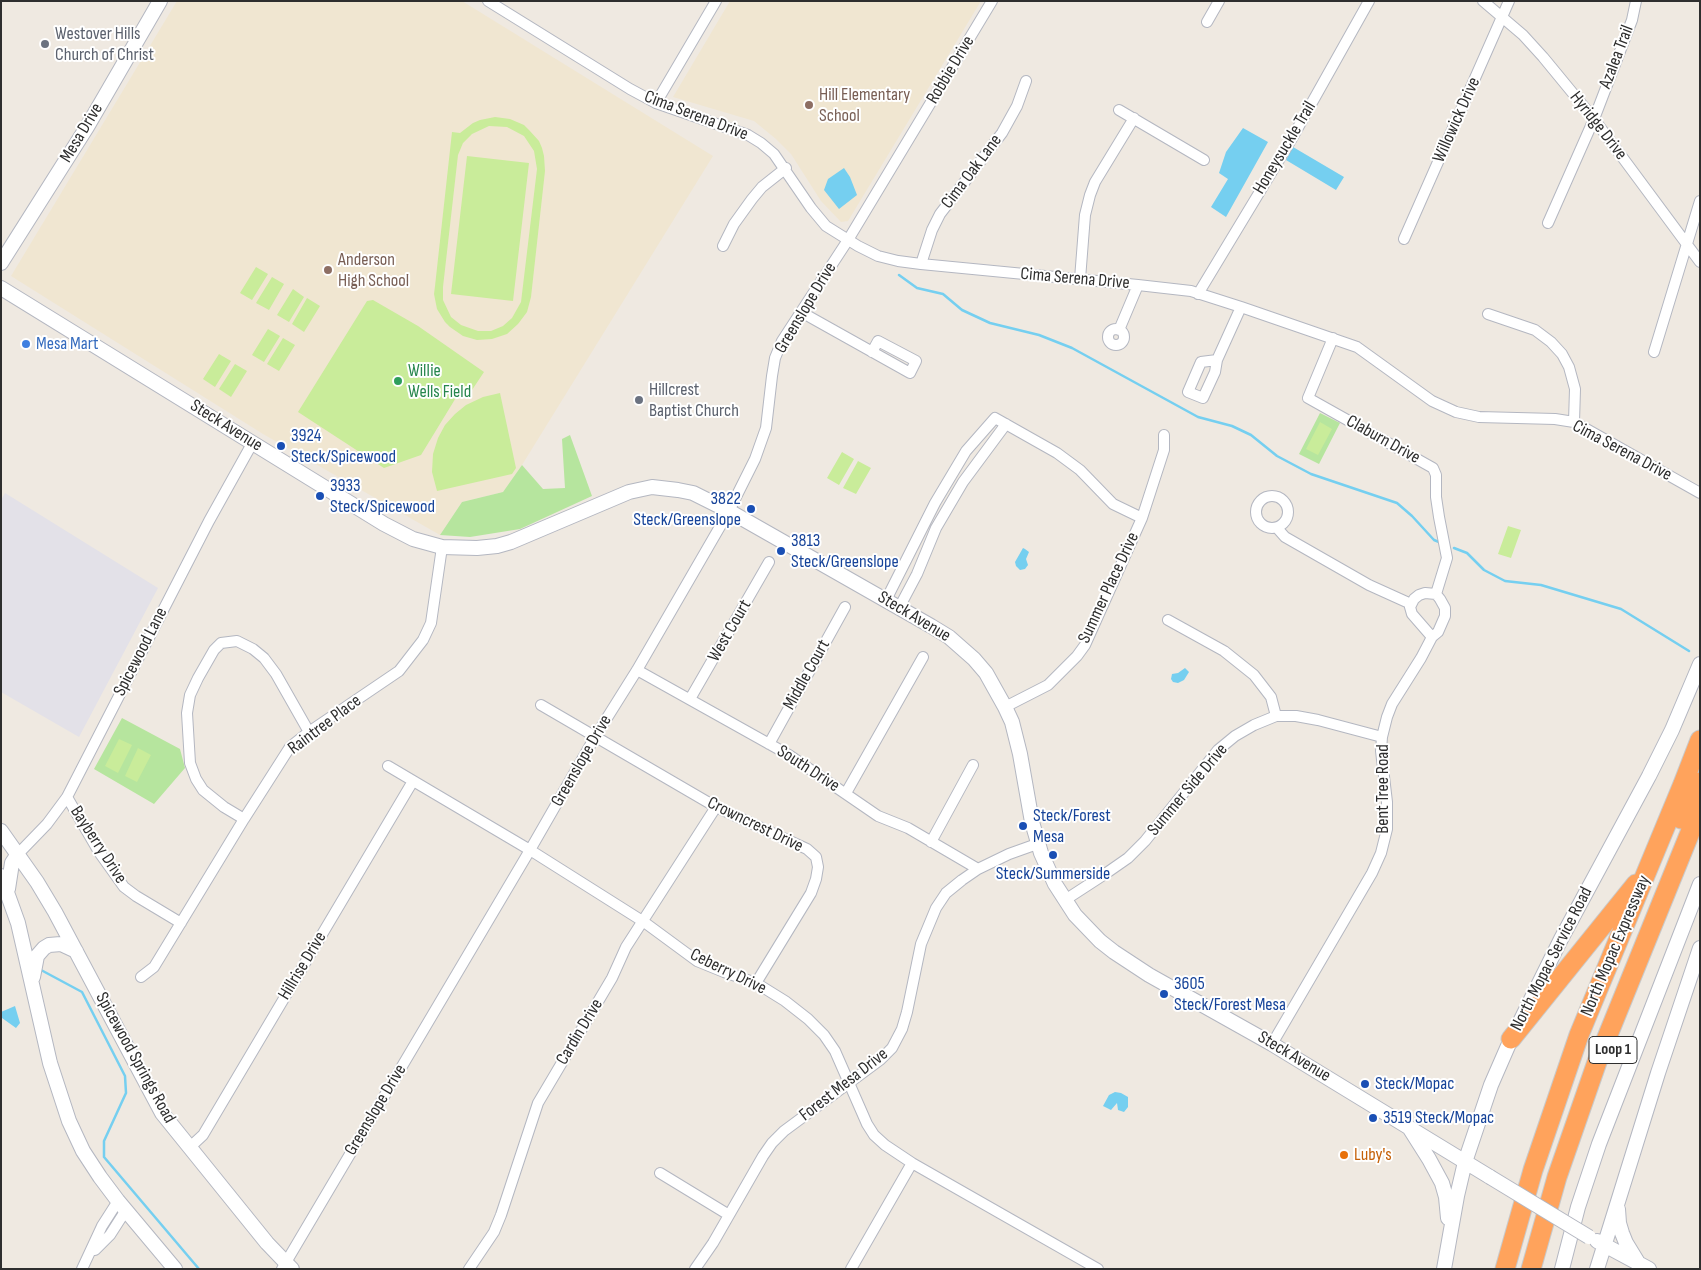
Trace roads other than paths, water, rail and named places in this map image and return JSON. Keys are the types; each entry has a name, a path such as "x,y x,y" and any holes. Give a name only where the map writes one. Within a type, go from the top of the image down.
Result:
{"highway":[{"name":"North Mopac Expressway","path":"1505,1269 1533,1170 1579,1035 1700,740"},
{"path":"1691,827 1700,772"},
{"path":"1691,827 1696,792 1700,782"},
{"path":"1531,1269 1557,1177 1597,1062 1691,827 1700,791"},
{"path":"1516,1269 1544,1171 1582,1058 1700,808"},
{"name":"North Mopac Expressway","path":"1542,1269 1567,1182 1596,1093 1691,827"},
{"path":"1511,1039 1648,869"}],"main road":[{"name":"Mesa Drive","path":"1,263 87,127 160,1"},
{"name":"Steck Avenue","path":"1,288 397,532 413,539 442,547 478,548 511,542 629,492 652,487 678,490 693,493 729,511 949,637 974,659 986,673 1005,707 1012,722 1020,754 1037,844 1055,884 1075,915 1087,928 1114,952 1149,975 1272,1044 1589,1237 1643,1265"},
{"name":"North Mopac Service Road","path":"1444,1269 1465,1162 1491,1086 1511,1039 1561,939 1672,730 1700,664"},
{"name":"Spicewood Springs Road","path":"1,831 55,912 162,1113 286,1267"},
{"path":"1,845 18,854"},
{"path":"1,859 18,854"},
{"path":"8,892 12,863 18,854"},
{"path":"1,876 18,923 50,1063 68,1121 83,1151 100,1177 176,1269"},
{"path":"1562,1269 1578,1208 1599,1144 1700,884"},
{"path":"32,986 37,956 44,948 49,945 61,944 76,951"},
{"path":"1597,1269 1660,1064 1700,948"},
{"path":"1408,1126 1442,1183 1446,1197 1450,1231"},
{"path":"1618,1205 1619,1223 1626,1243 1643,1265"}],"street":[{"name":"Cima Serena Drive","path":"488,1 602,73 656,103 748,135 774,154 786,168 811,208 826,226 878,256 921,264 1138,284 1198,294 1357,347 1432,401 1456,412 1479,417 1574,422 1700,493"},
{"path":"656,103 716,1"},
{"name":"Robbie Drive","path":"848,240 992,1"},
{"path":"1207,22 1219,1"},
{"name":"Honeysuckle Trail","path":"1198,294 1291,140 1369,1"},
{"name":"Hyridge Drive","path":"1483,1 1523,36 1543,57 1594,120 1700,262"},
{"name":"Willowick Drive","path":"1404,239 1509,1"},
{"name":"Azalea Trail","path":"1548,223 1594,120 1632,20 1636,1"},
{"name":"Cima Oak Lane","path":"921,264 932,230 940,214 1002,134 1017,106 1026,81"},
{"path":"1119,110 1204,160"},
{"path":"1080,279 1085,215 1090,195 1134,118"},
{"path":"723,246 734,224 762,186 786,168"},
{"path":"1654,352 1700,201"},
{"name":"Greenslope Drive","path":"286,1267 729,511 755,459 766,428 775,358 782,341 848,240"},
{"path":"1119,330 1138,284"},
{"path":"1217,360 1241,307"},
{"path":"801,312 872,352"},
{"path":"1488,314 1535,330 1551,342 1562,354 1569,367 1575,390 1574,422"},
{"name":"Claburn Drive","path":"1333,338 1308,398 1433,468 1436,475 1436,497 1447,558 1437,591"},
{"path":"886,600 936,503 966,451 995,418 1057,453 1080,470 1113,504 1142,518"},
{"path":"899,608 936,528 963,482 1006,424"},
{"name":"Summer Place Drive","path":"1005,707 1058,678 1077,656 1091,633 1142,518 1164,450 1164,435"},
{"name":"Spicewood Lane","path":"18,854 47,824 67,797 209,521 253,442"},
{"path":"1277,528 1285,537 1369,585 1411,604"},
{"name":"Raintree Place","path":"141,977 154,967 290,746 399,671 423,640 431,623 442,547"},
{"name":"West Court","path":"690,699 769,562"},
{"path":"1432,637 1412,614 1410,607 1420,595 1437,591"},
{"name":"Bent Tree Road","path":"1272,1044 1372,873 1381,853 1387,830 1387,802 1381,751 1382,737 1392,704 1432,637 1438,632 1445,616 1445,608 1437,591"},
{"name":"Middle Court","path":"768,744 845,607"},
{"path":"1168,620 1224,651 1254,675 1271,697 1276,716"},
{"path":"244,819 224,807 203,790 196,779 190,763 187,713 190,695 214,650 221,643 238,641 253,649 264,658 276,674 309,732"},
{"path":"846,793 923,657"},
{"name":"South Drive","path":"637,670 789,755 878,816 908,828 978,869"},
{"name":"Crowncrest Drive","path":"541,705 716,807 807,849 816,857 818,867 811,893 756,983"},
{"name":"Summer Side Drive","path":"1065,900 1128,858 1145,841 1218,750 1241,732 1254,725 1276,716 1296,716 1382,737"},
{"path":"931,842 973,765"},
{"name":"Ceberry Drive","path":"388,766 530,850 644,922 697,961 756,983 785,1001 808,1019 824,1035 835,1051 867,1124 874,1135 885,1145 912,1163 1098,1269"},
{"name":"Hillrise Drive","path":"189,1148 203,1135 414,781"},
{"name":"Bayberry Drive","path":"67,797 99,852 124,887 181,923"},
{"name":"Cardin Drive","path":"469,1269 494,1232 502,1215 538,1102 612,978 626,947 644,922 716,807"},
{"name":"Forest Mesa Drive","path":"695,1269 713,1243 772,1143 784,1131 880,1060 892,1048 902,1028 907,1012 921,944 929,923 946,893 978,869 1009,854 1037,844"},
{"path":"851,1269 912,1163"},
{"path":"660,1173 729,1215"},
{"path":"82,1269 102,1226 122,1205"}],"water":[{"path":"1243,128 1268,142 1226,217 1211,207 1228,179 1219,173 1226,152"},
{"path":"1293,147 1344,177 1336,190 1286,160"},
{"path":"844,168 850,177 857,195 839,209 824,190 828,179"},
{"path":"1023,548 1029,552 1026,559 1028,565 1025,569 1020,570 1015,562"},
{"path":"1185,668 1189,672 1184,680 1178,683 1173,682 1171,679 1172,674 1178,673"},
{"path":"15,1006 20,1023 16,1028 1,1019 1,1012"},
{"path":"1115,1092 1128,1097 1128,1107 1124,1112 1118,1110 1117,1103 1111,1110 1103,1106 1109,1095"}],"waterway":[{"path":"899,275 917,288 943,294 962,310 990,323 1039,335 1072,348 1198,417 1232,426 1251,435 1277,456 1311,474 1397,503 1434,540 1439,542"},
{"path":"1454,548 1467,553 1484,570 1505,581 1541,585 1621,609 1689,651"},
{"path":"41,970 82,992 125,1076 126,1093 104,1141 104,1157 199,1269"}],"place":[{"name":"Westover Hills Church of Christ","path":"45,44"},
{"name":"Hill Elementary School","path":"809,105"},
{"name":"Anderson High School","path":"328,270"},
{"name":"Mesa Mart","path":"26,344"},
{"name":"Willie Wells Field","path":"398,381"},
{"name":"Hillcrest Baptist Church","path":"639,400"},
{"name":"3924 Steck/Spicewood","path":"281,446"},
{"name":"3933 Steck/Spicewood","path":"320,496"},
{"name":"3822 Steck/Greenslope","path":"751,509"},
{"name":"3813 Steck/Greenslope","path":"781,551"},
{"name":"Steck/Forest Mesa","path":"1023,826"},
{"name":"Steck/Summerside","path":"1053,855"},
{"name":"3605 Steck/Forest Mesa","path":"1164,994"},
{"name":"Steck/Mopac","path":"1365,1084"},
{"name":"3519 Steck/Mopac","path":"1373,1118"},
{"name":"Luby's","path":"1344,1155"}]}
